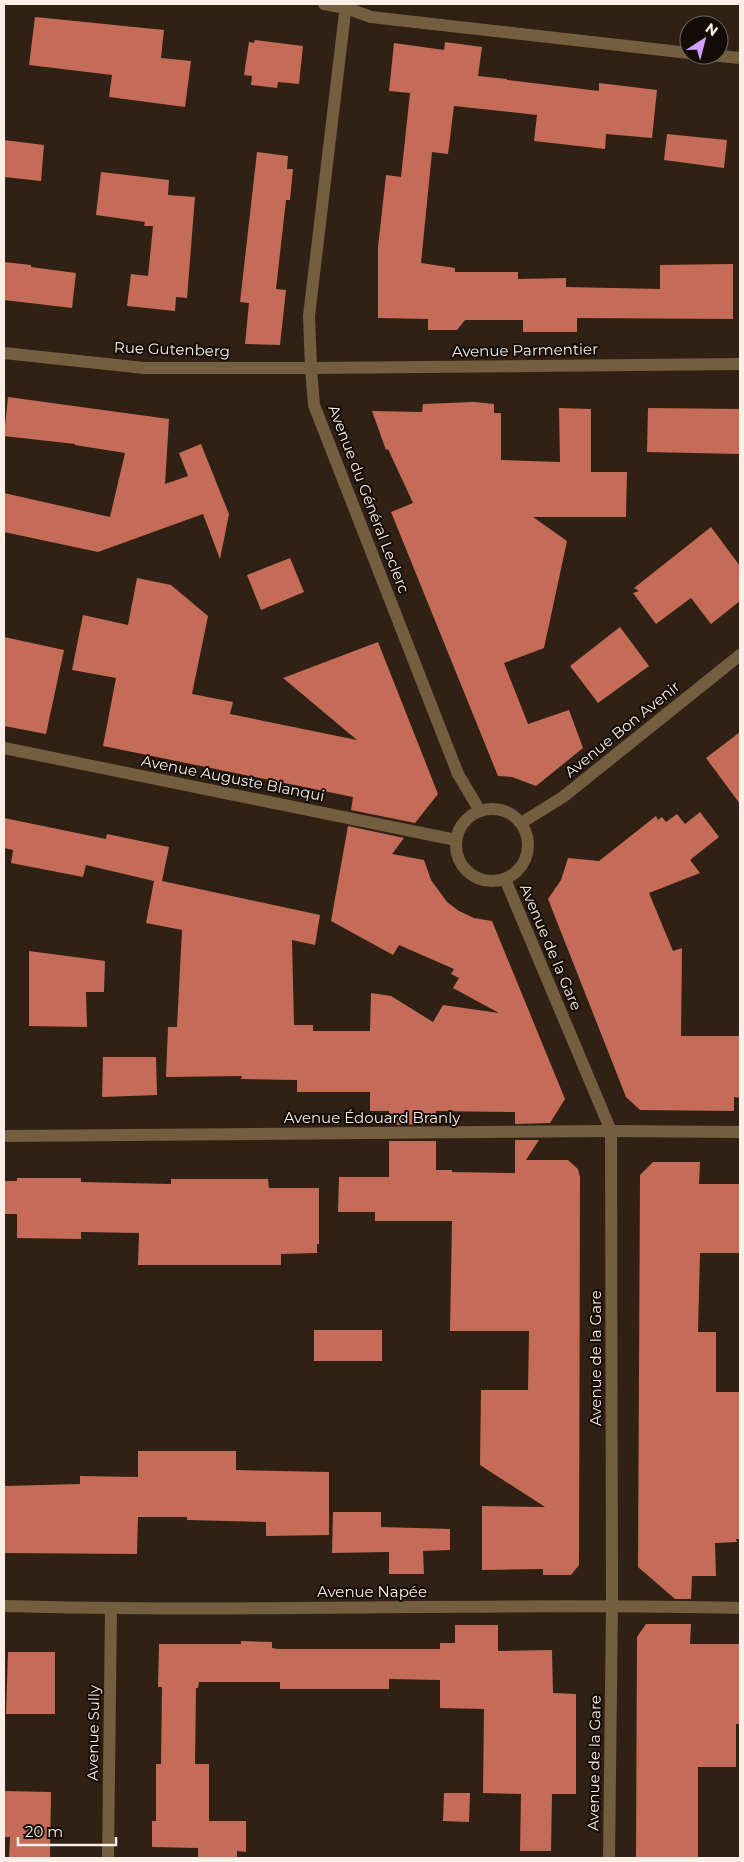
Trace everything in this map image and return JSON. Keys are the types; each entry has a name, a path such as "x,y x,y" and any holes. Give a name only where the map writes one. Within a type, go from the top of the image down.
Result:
{"street":[{"path":"324,4 346,6 371,17 679,52"},
{"name":"Avenue du Général Leclerc","path":"346,6 309,316 310,368 314,405 458,774 480,811"},
{"name":"Rue Gutenberg","path":"4,353 144,368 310,368"},
{"name":"Avenue Parmentier","path":"310,368 740,364"},
{"name":"Avenue Bon Avenir","path":"521,823 563,797 740,654"},
{"name":"Avenue Auguste Blanqui","path":"4,748 456,840"},
{"path":"491,809 502,810 512,815 521,823 526,833 528,844 527,855 518,869 505,879 492,881 480,879 469,874 461,864 456,852 458,831 464,822 480,811 491,809"},
{"name":"Avenue de la Gare","path":"505,879 611,1131 612,1605 609,1858"},
{"name":"Avenue Édouard Branly","path":"4,1136 611,1131 740,1132"},
{"name":"Avenue Napée","path":"4,1606 111,1609 612,1605 740,1608"},
{"name":"Avenue Sully","path":"108,1858 111,1609"}],"building":[{"path":"35,17 164,30 161,58 191,61 185,107 109,97 112,75 29,65"},
{"path":"255,40 303,46 299,84 278,82 277,88 251,85 252,76 244,75 249,42 254,43"},
{"path":"445,42 482,47 478,76 599,91 599,83 657,90 652,138 606,134 605,149 534,141 537,115 454,106 448,154 432,152 421,263 455,268 455,272 518,272 518,279 566,278 566,287 660,289 660,265 733,264 733,319 577,318 577,332 523,332 523,320 465,320 457,330 428,330 428,319 378,318 378,247 386,175 401,177 410,93 389,91 394,43 444,50"},
{"path":"667,134 727,140 724,168 664,160"},
{"path":"4,140 44,145 41,181 4,177"},
{"path":"257,152 288,156 287,169 293,169 290,200 286,200 276,289 286,290 280,345 245,344 249,303 240,302"},
{"path":"101,172 169,180 168,195 195,197 187,298 176,297 175,311 127,306 131,274 148,276 153,226 144,226 145,222 96,215"},
{"path":"4,262 76,273 72,308 4,300"},
{"path":"8,397 169,419 165,484 188,476 179,453 201,444 229,514 220,559 203,514 98,552 4,532 4,493 110,517 125,453 75,444 4,436"},
{"path":"474,402 494,404 494,413 501,413 501,460 560,462 559,408 591,409 591,472 627,472 626,517 533,517 567,541 544,648 504,663 528,724 569,710 583,748 536,786 512,777 498,776 391,512 413,503 388,449 386,450 372,411 422,412 423,404"},
{"path":"648,408 740,409 740,454 647,452"},
{"path":"711,527 740,566 740,601 711,624 691,598 656,624 633,593 639,591 634,588"},
{"path":"290,558 304,592 261,610 247,575"},
{"path":"137,578 171,585 208,616 192,694 233,702 230,714 357,740 283,678 378,642 438,794 415,823 351,810 353,797 103,746 116,678 72,670 83,615 128,625"},
{"path":"620,627 649,666 598,703 570,666"},
{"path":"4,637 64,650 46,734 4,726"},
{"path":"740,732 740,804 706,758"},
{"path":"700,812 719,837 690,860 700,873 649,893 673,951 682,948 681,1036 740,1036 740,1098 734,1097 734,1111 640,1110 626,1097 548,899 561,880 568,858 599,861 656,816 658,820 662,817 666,822 677,814 685,824"},
{"path":"4,818 106,839 107,834 169,847 162,881 320,915 315,945 292,940 294,1025 313,1025 313,1031 370,1031 371,993 391,996 433,1022 443,1005 499,1013 453,988 459,978 451,974 454,969 399,945 393,955 331,921 348,826 404,838 392,854 424,860 431,880 447,902 459,911 474,918 492,921 565,1099 550,1123 515,1124 515,1112 436,1111 436,1124 389,1125 389,1111 370,1111 370,1092 297,1092 297,1080 241,1079 242,1076 166,1077 168,1027 177,1027 182,930 146,923 154,881 86,865 83,877 11,863 13,850 4,848"},
{"path":"29,951 105,961 104,992 86,992 87,1027 29,1026"},
{"path":"103,1057 156,1057 157,1095 102,1097"},
{"path":"515,1140 539,1140 526,1160 568,1160 578,1169 580,1177 579,1565 571,1575 543,1575 543,1569 482,1570 482,1506 545,1507 480,1465 481,1390 528,1390 529,1331 450,1331 452,1221 375,1221 375,1212 338,1212 339,1177 389,1177 389,1141 436,1141 436,1170 515,1173"},
{"path":"653,1162 700,1162 699,1184 740,1184 740,1253 700,1253 698,1332 716,1332 716,1392 740,1392 740,1539 736,1539 737,1542 715,1543 716,1576 692,1576 691,1599 675,1599 638,1567 640,1175"},
{"path":"17,1178 81,1178 81,1182 171,1184 171,1179 268,1179 269,1188 319,1188 319,1244 317,1244 317,1253 281,1254 281,1265 138,1265 139,1233 81,1232 81,1239 17,1238 17,1214 4,1214 4,1181 17,1181"},
{"path":"314,1330 382,1330 382,1361 314,1361"},
{"path":"138,1451 236,1451 236,1470 329,1472 329,1535 266,1536 266,1522 187,1520 187,1517 138,1517 137,1554 4,1553 4,1486 80,1484 80,1476 138,1477"},
{"path":"333,1512 381,1512 381,1527 450,1529 450,1550 423,1551 424,1574 389,1574 389,1552 332,1553"},
{"path":"646,1624 691,1624 690,1644 740,1644 740,1724 736,1724 736,1767 698,1767 698,1858 636,1858 637,1637"},
{"path":"455,1625 498,1625 498,1651 552,1650 553,1693 576,1694 576,1794 552,1794 551,1851 520,1851 521,1794 483,1793 484,1709 440,1708 440,1680 389,1679 389,1689 280,1689 280,1682 199,1682 198,1688 196,1688 195,1764 209,1764 209,1821 246,1821 246,1852 237,1851 237,1858 198,1858 198,1848 152,1847 152,1821 156,1821 156,1764 161,1764 162,1687 158,1687 159,1644 241,1644 241,1641 272,1642 272,1648 278,1649 440,1649 440,1643 455,1643"},
{"path":"8,1652 55,1652 55,1714 6,1714"},
{"path":"4,1791 51,1792 50,1858 9,1858 10,1837 4,1837"},
{"path":"444,1793 470,1793 469,1822 443,1821"}]}
